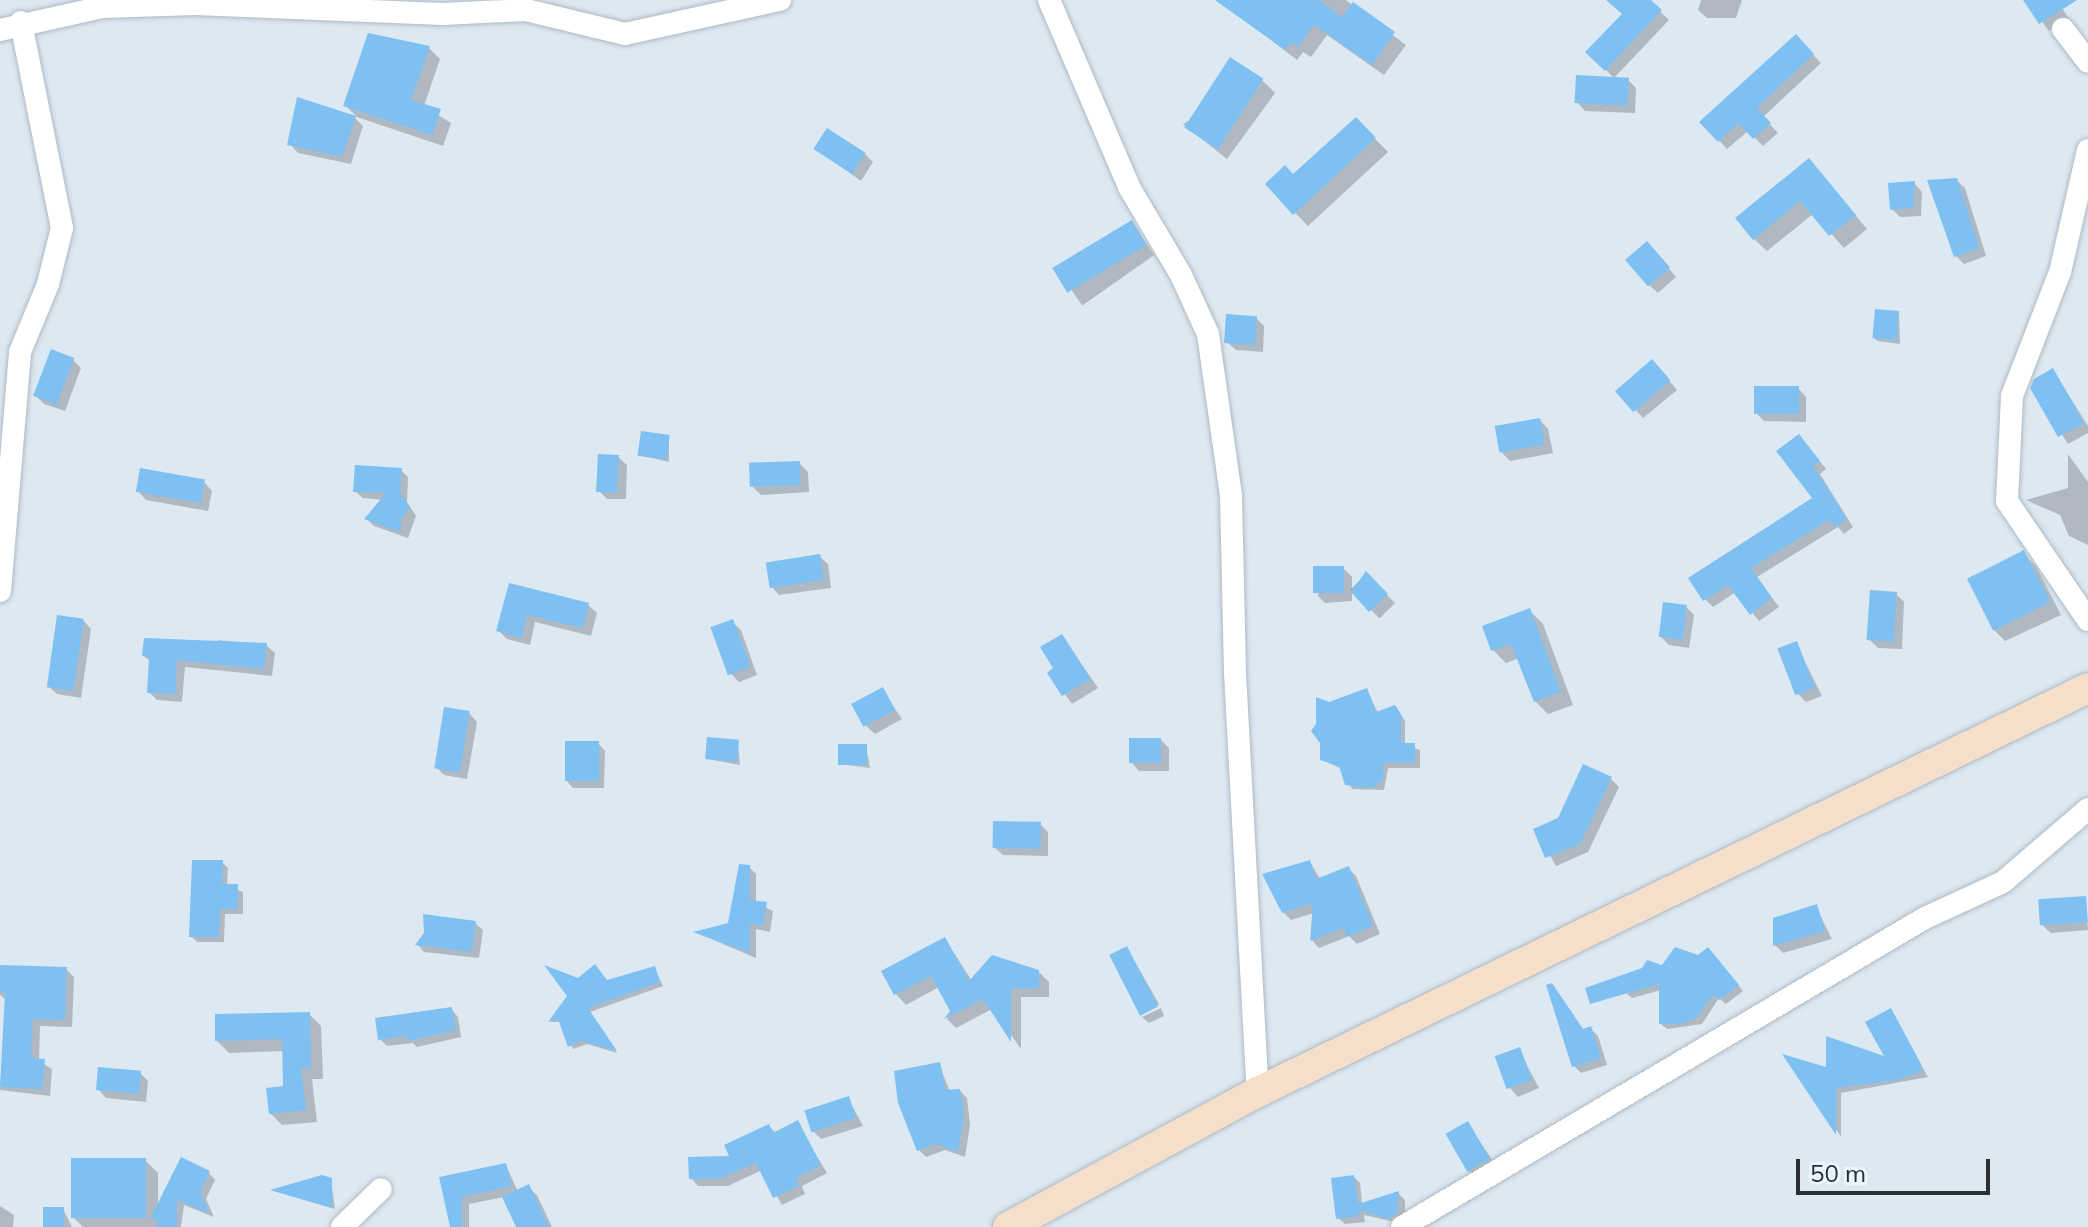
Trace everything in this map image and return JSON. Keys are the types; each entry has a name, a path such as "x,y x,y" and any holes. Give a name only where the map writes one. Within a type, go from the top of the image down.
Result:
{"street":[{"path":"0,591 20,352 48,284 62,228 10,26 119,6 443,14 526,10 625,34 780,0"},
{"path":"1049,0 1129,187 1181,275 1208,334 1231,496 1235,673 1258,1092"},
{"path":"2063,29 2088,62"},
{"path":"2088,150 2060,272 2012,396 2007,501 2088,620"},
{"path":"1008,1227 1258,1092 2088,688"},
{"path":"1402,1227 1925,918 2003,882 2088,809"},
{"path":"342,1227 381,1189"}],"building":[{"path":"1215,0 1319,0 1342,17 1353,2 1395,32 1372,65 1314,25 1298,47 1291,42 1285,50"},
{"path":"1606,0 1651,0 1662,10 1605,71 1585,52 1622,14"},
{"path":"2023,0 2077,0 2039,24"},
{"path":"368,33 430,46 411,100 441,109 432,135 343,106"},
{"path":"1796,34 1814,54 1757,108 1771,123 1753,139 1738,123 1718,142 1699,122"},
{"path":"1230,57 1264,79 1218,149 1184,127"},
{"path":"1576,75 1629,78 1627,106 1575,103"},
{"path":"297,97 356,116 342,157 287,145"},
{"path":"1356,117 1376,138 1293,215 1265,184 1285,165 1293,174"},
{"path":"827,128 866,153 852,174 813,149"},
{"path":"1809,158 1856,215 1829,236 1800,201 1753,240 1735,218"},
{"path":"1957,178 1979,248 1954,257 1927,180"},
{"path":"1915,181 1913,208 1890,210 1888,183"},
{"path":"1132,220 1147,245 1067,293 1052,268"},
{"path":"1647,241 1670,267 1648,286 1625,260"},
{"path":"1875,309 1899,311 1896,340 1872,338"},
{"path":"1226,314 1257,316 1255,345 1224,343"},
{"path":"51,349 74,358 56,405 33,396"},
{"path":"1652,359 1670,380 1633,412 1615,391"},
{"path":"2053,368 2084,423 2058,437 2030,388 2034,379"},
{"path":"1754,386 1799,386 1799,414 1754,414"},
{"path":"1540,418 1545,445 1499,453 1495,426"},
{"path":"641,431 670,435 666,460 638,456"},
{"path":"1799,434 1820,461 1813,466 1847,519 1835,527 1829,520 1751,568 1772,598 1750,615 1728,585 1703,601 1688,578 1812,498 1776,451"},
{"path":"598,454 619,455 617,493 596,492"},
{"path":"800,461 801,485 750,487 749,463"},
{"path":"355,465 402,468 400,492 410,507 401,519 401,532 364,519 386,493 353,492"},
{"path":"140,468 205,479 201,503 136,492"},
{"path":"2024,550 2050,602 1993,631 1967,579"},
{"path":"820,554 824,580 770,588 766,563"},
{"path":"1313,566 1344,566 1344,593 1313,593"},
{"path":"1366,571 1388,594 1369,612 1351,592"},
{"path":"509,583 589,603 583,628 527,615 522,638 496,631"},
{"path":"1870,590 1897,592 1893,642 1867,640"},
{"path":"1663,602 1687,605 1683,640 1659,637"},
{"path":"1530,608 1561,692 1534,702 1511,644 1491,651 1482,626"},
{"path":"57,615 84,619 74,691 47,687"},
{"path":"733,619 750,667 728,675 710,627"},
{"path":"1062,634 1091,679 1062,696 1047,673 1053,668 1040,647"},
{"path":"144,638 267,643 264,669 177,660 175,694 147,693 149,657 142,656"},
{"path":"1797,641 1815,688 1795,695 1777,649"},
{"path":"883,687 895,710 863,727 851,704"},
{"path":"1367,688 1376,712 1395,705 1401,714 1401,743 1415,743 1415,763 1383,763 1383,780 1372,788 1345,785 1339,766 1320,760 1320,743 1311,731 1316,724 1316,697 1329,702"},
{"path":"444,707 470,711 460,772 434,768"},
{"path":"707,737 739,740 737,762 705,759"},
{"path":"1129,738 1161,738 1161,763 1129,763"},
{"path":"565,741 599,741 599,781 565,781"},
{"path":"838,744 867,744 867,765 838,765"},
{"path":"1583,764 1612,777 1580,844 1545,858 1533,829 1558,818"},
{"path":"993,821 1041,822 1041,849 993,848"},
{"path":"192,860 223,860 222,884 238,884 238,909 220,909 219,937 189,937"},
{"path":"1310,860 1316,879 1349,866 1373,926 1347,937 1343,928 1310,941 1313,903 1282,913 1262,874"},
{"path":"739,864 750,865 750,900 767,902 763,926 750,924 750,953 693,932 728,923"},
{"path":"2086,896 2088,922 2040,925 2038,899"},
{"path":"1817,904 1825,931 1773,946 1773,918"},
{"path":"423,914 476,921 472,952 415,945 424,933"},
{"path":"945,937 969,981 992,955 1039,970 1039,988 1011,988 1011,1042 983,999 944,1019 950,1011 931,976 894,995 881,971"},
{"path":"1127,946 1158,1007 1140,1016 1109,955"},
{"path":"1675,947 1698,955 1708,947 1739,985 1719,1000 1713,994 1696,1019 1680,1024 1659,1024 1659,984 1590,1004 1585,988 1642,968 1647,960 1662,965"},
{"path":"595,964 607,980 655,966 660,982 588,1008 617,1051 582,1041 568,1047 558,1019 548,1022 567,996 544,965 578,978"},
{"path":"0,965 67,967 65,1020 33,1019 31,1058 45,1059 42,1089 0,1087 5,993 0,992"},
{"path":"1552,983 1583,1029 1591,1026 1601,1058 1572,1067 1546,985"},
{"path":"452,1007 456,1030 408,1041 408,1036 378,1040 375,1018"},
{"path":"1891,1008 1922,1066 1918,1069 1924,1071 1897,1080 1836,1088 1836,1135 1782,1054 1826,1067 1826,1036 1884,1056 1865,1022"},
{"path":"310,1012 311,1068 301,1068 306,1110 269,1114 266,1088 283,1086 282,1039 215,1041 215,1014"},
{"path":"1520,1047 1532,1080 1507,1089 1495,1056"},
{"path":"940,1062 946,1090 960,1089 964,1116 958,1152 936,1144 917,1151 898,1103 894,1071"},
{"path":"98,1067 141,1071 139,1094 96,1090"},
{"path":"849,1096 856,1118 811,1132 804,1111"},
{"path":"798,1120 821,1165 796,1178 799,1186 773,1198 756,1163 719,1179 689,1179 688,1157 729,1156 724,1145 769,1124 773,1133"},
{"path":"1468,1121 1490,1159 1467,1172 1445,1134"},
{"path":"181,1157 210,1171 200,1191 209,1213 177,1200 177,1227 157,1227 157,1219 150,1219"},
{"path":"71,1158 146,1158 146,1218 71,1218"},
{"path":"506,1163 512,1186 462,1197 462,1227 450,1227 439,1177"},
{"path":"322,1175 332,1178 332,1208 270,1190"},
{"path":"1354,1175 1358,1204 1399,1191 1397,1214 1388,1219 1359,1210 1359,1216 1336,1219 1331,1178"},
{"path":"529,1184 549,1227 516,1227 502,1197"},
{"path":"43,1207 64,1207 64,1227 43,1227"}]}
